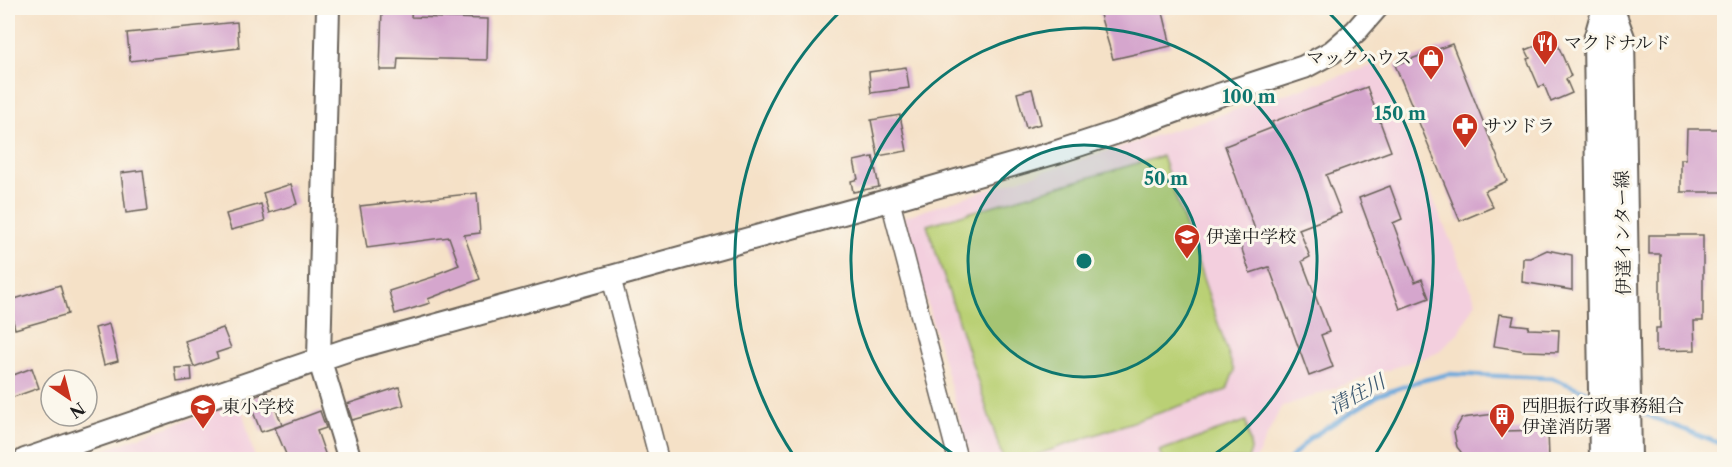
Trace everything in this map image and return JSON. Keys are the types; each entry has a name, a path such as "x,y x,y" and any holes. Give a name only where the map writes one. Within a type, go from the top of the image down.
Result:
{"main road":[{"name":"伊達インター線","path":"1608,8 1598,40 1615,427 1627,459"},
{"name":"伊達インター線","path":"1604,459 1615,427"}],"street":[{"path":"328,8 319,358 350,459"},
{"path":"25,459 319,358 890,200 1057,152 1124,130 1209,98 1304,67 1332,52 1356,32 1376,8"},
{"path":"890,200 958,459"},
{"path":"611,277 659,459"}],"shaded area":[{"name":"伊達中学校","path":"1377,64 1476,302 1459,332 1437,353 1281,407 1256,459 1153,460 1150,455 1135,460 971,459 903,217"},
{"name":"東小学校","path":"240,401 255,459 78,459"}],"green space":[{"path":"1162,156 1234,371 1227,390 1024,459 1003,459 927,225"},
{"path":"1246,421 1251,450 1248,459 1163,459 1159,451"}],"building":[{"path":"382,8 412,8 411,17 488,19 487,60 398,58 397,70 380,70"},
{"path":"1098,8 1162,8 1171,46 1113,59"},
{"path":"237,22 239,48 130,61 127,33"},
{"name":"マクドナルド","path":"1555,38 1571,76 1566,79 1572,93 1551,102 1544,85 1539,87 1527,59 1530,58 1526,50"},
{"path":"1452,44 1507,181 1485,191 1493,207 1460,221 1395,65"},
{"path":"906,67 909,88 871,93 869,72"},
{"path":"1367,87 1391,151 1326,175 1341,213 1299,229 1310,257 1302,261 1329,332 1321,335 1333,367 1309,376 1269,267 1250,273 1239,241 1257,235 1225,146 1274,127 1272,122"},
{"path":"1032,89 1041,124 1026,128 1017,93"},
{"path":"900,115 907,151 878,156 871,120"},
{"path":"1687,129 1723,129 1725,192 1681,192 1681,159 1686,159"},
{"path":"873,157 879,187 853,192 851,181 858,179 854,161"},
{"path":"143,170 148,210 126,213 121,173"},
{"path":"291,184 297,204 269,213 263,193"},
{"path":"1390,186 1402,219 1393,223 1415,282 1422,279 1429,298 1400,309 1359,198"},
{"path":"477,193 480,233 464,235 480,279 428,299 430,303 395,314 389,291 436,276 436,274 459,265 449,237 367,248 360,206"},
{"path":"261,204 265,221 231,230 226,214"},
{"path":"1649,235 1703,235 1703,321 1694,321 1695,350 1656,351 1656,328 1660,328 1660,254 1649,254"},
{"path":"1547,250 1572,255 1572,290 1522,282 1523,258 1530,258"},
{"path":"60,285 68,314 15,329 8,301"},
{"path":"1499,314 1514,316 1512,324 1529,326 1528,329 1559,330 1558,352 1525,351 1494,346"},
{"path":"109,324 118,361 104,365 95,328"},
{"path":"223,328 231,348 216,353 218,358 194,367 185,341"},
{"path":"191,367 192,380 177,382 175,368"},
{"path":"32,368 39,388 8,399 8,377"},
{"path":"399,387 404,405 352,420 347,404"},
{"path":"267,392 282,425 261,432 248,399"},
{"path":"320,411 326,428 317,431 327,459 288,459 275,428"},
{"name":"西胆振行政事務組合 伊達消防署","path":"1503,413 1504,431 1548,430 1549,459 1462,459 1454,432 1462,418"}],"waterway":[{"name":"清住川","path":"1289,460 1310,438 1379,395 1416,382 1449,374 1552,378 1592,394"},
{"path":"1636,411 1724,445"}],"place":[{"name":"マクドナルド","path":"1545,66"},
{"name":"マックハウス","path":"1431,81"},
{"name":"サツドラ","path":"1465,149"},
{"name":"伊達中学校","path":"1187,260"},
{"name":"東小学校","path":"203,430"},
{"name":"西胆振行政事務組合 伊達消防署","path":"1502,439"}]}
